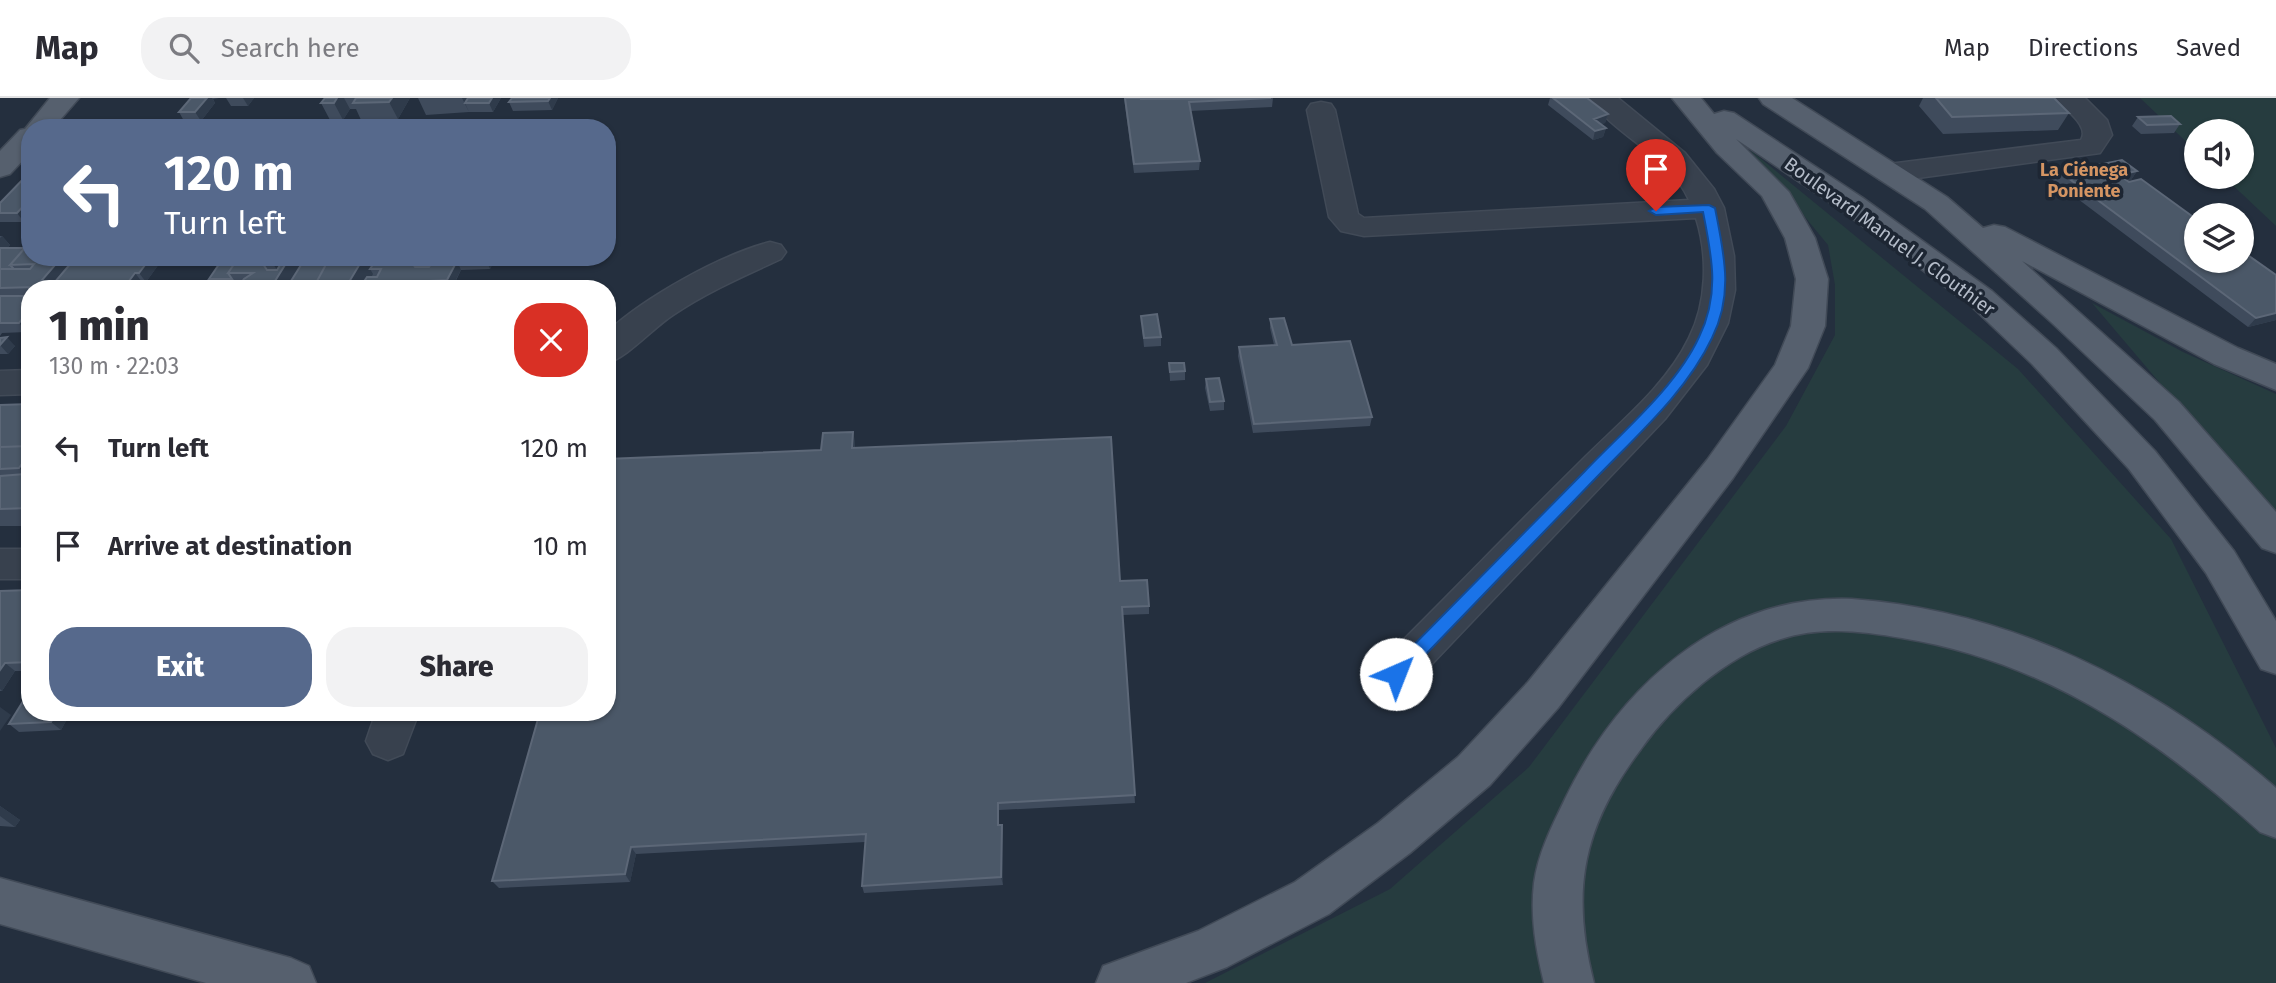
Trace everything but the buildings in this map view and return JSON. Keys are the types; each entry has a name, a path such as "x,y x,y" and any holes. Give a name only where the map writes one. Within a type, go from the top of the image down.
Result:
{"main road":[{"path":"46,119 65,98"},
{"path":"1122,983 1210,950 1312,898 1394,838 1474,771 1543,695 1720,469 1791,368 1808,326 1812,279 1800,239 1774,192 1727,147 1686,98"},
{"name":"Boulevard Manuel J. Clouthier","path":"1693,98 1852,204 1981,298 2044,356 2142,460 2220,562 2276,657"},
{"path":"1773,98 1936,203 2226,356 2276,379"},
{"path":"1936,203 2063,314 2167,411 2276,538"},
{"path":"1569,983 1561,952 1558,883 1577,820 1615,749 1656,699 1708,655 1763,627 1800,618 1813,615 1887,618 1949,629 2015,649 2085,679 2147,713 2229,772 2276,817"},
{"path":"0,901 291,983"}],"street":[{"path":"1396,674 1641,422 1685,372 1706,337 1716,306 1720,270 1709,208 1698,186 1680,163 1603,98"},
{"path":"1889,173 2090,147 2098,135 2097,127 2070,98"},
{"path":"1321,110 1344,217 1352,224 1364,227 1709,208"},
{"path":"616,344 652,312 684,292 770,252"},
{"path":"0,383 21,382"},
{"path":"0,564 21,564"}],"green space":[{"path":"2140,98 2276,98 2276,226 2237,189 2254,189 2254,119 2184,119 2184,140"},
{"path":"1749,149 2018,369 2171,539 2276,748 2276,983 1205,983 1390,889 1529,767 1786,426 1835,335 1835,285 1828,245"},
{"path":"2092,303 2183,352 2276,394 2276,520"}],"district":[{"name":"La Ciénega Poniente","path":"2084,180"}],"route":[{"path":"1396,674 1641,422 1685,372 1706,337 1716,306 1720,270 1709,208 1656,211"}]}
